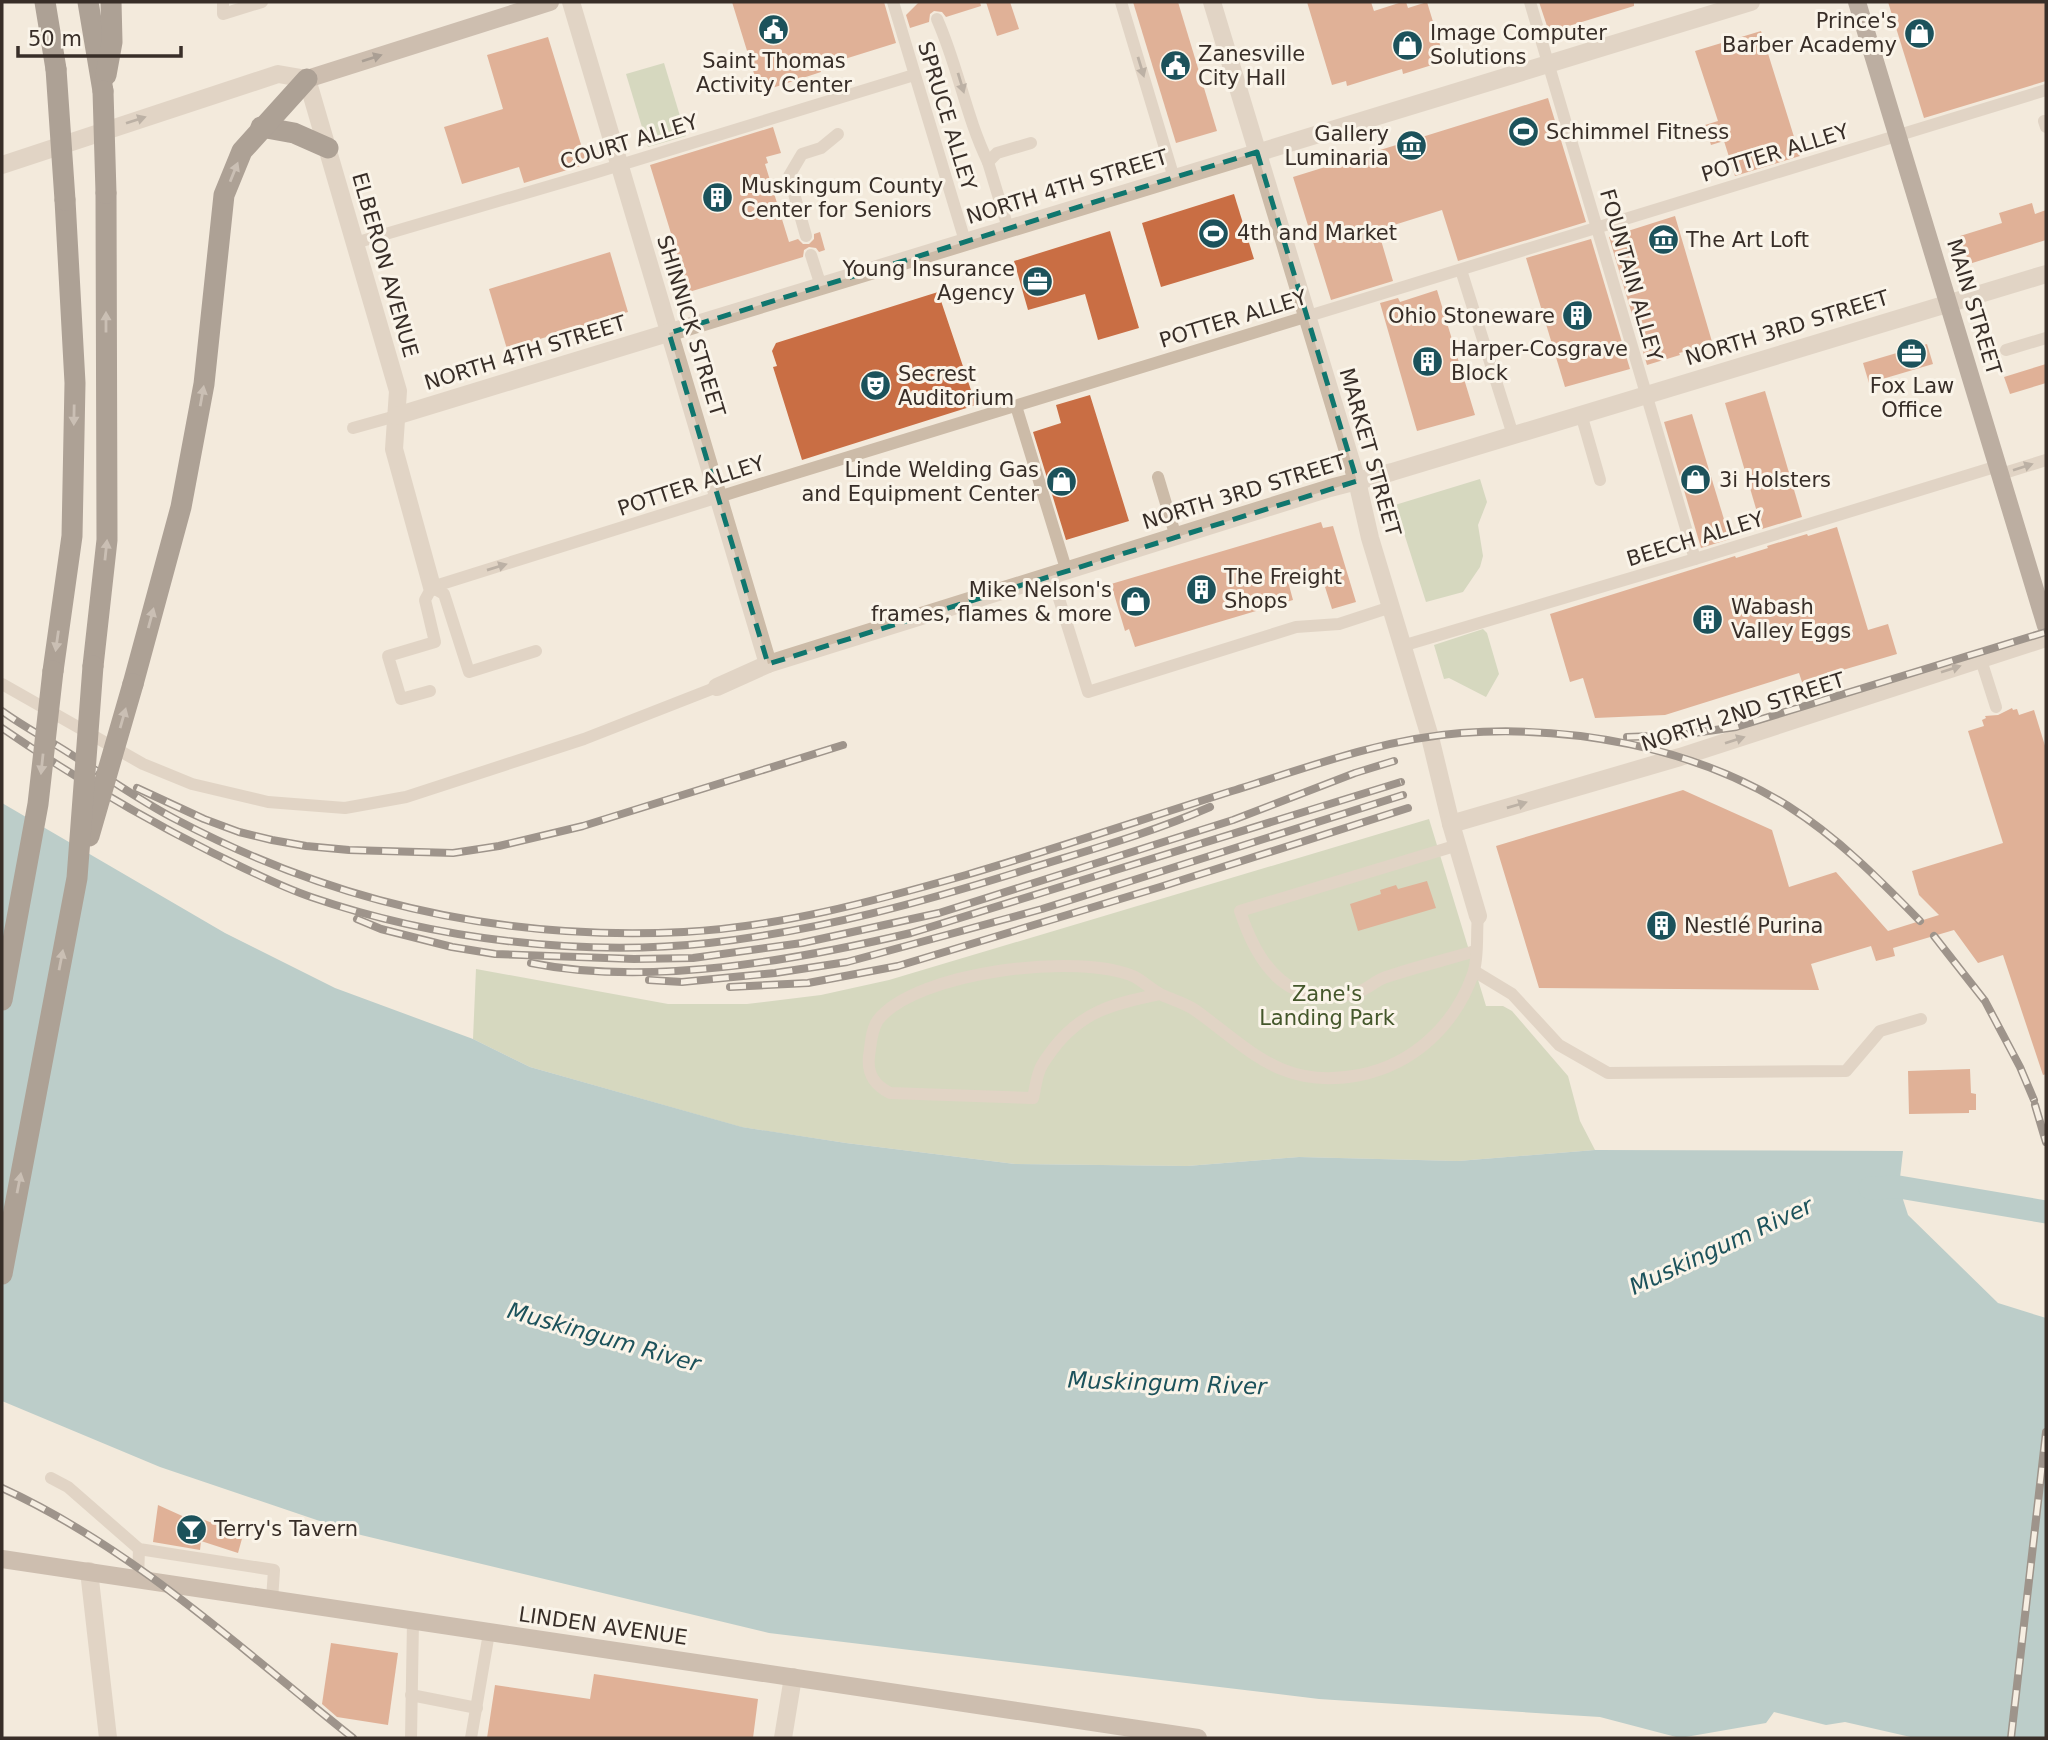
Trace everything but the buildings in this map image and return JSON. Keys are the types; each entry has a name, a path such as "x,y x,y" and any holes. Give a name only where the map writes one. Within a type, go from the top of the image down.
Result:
{"highway":[{"path":"2,1000 38,804 52,671 72,536 75,383 56,69 45,2"},
{"path":"77,878 93,666 107,540 103,91 88,2"},
{"path":"103,91 112,41 111,2"},
{"path":"2,1274 77,878 184,494 204,384 224,195 242,151 307,79"},
{"path":"261,127 294,133 328,148"}],"main road":[{"path":"307,79 550,2"},
{"name":"MAIN STREET","path":"1857,2 2045,617"},
{"name":"LINDEN AVENUE","path":"2,1559 1198,1738"}],"street":[{"name":"SHINNICK STREET","path":"571,2 768,664"},
{"name":"MARKET STREET","path":"1212,2 1357,481 1370,538 1430,737 1451,824 1478,916"},
{"name":"NORTH 4TH STREET","path":"396,415 1751,2"},
{"path":"2,165 278,74 307,79"},
{"name":"ELBERON AVENUE","path":"307,79 398,391 394,449 432,587"},
{"name":"NORTH 3RD STREET","path":"717,687 768,664 1176,537 2046,274"},
{"name":"NORTH 2ND STREET","path":"1451,824 1680,757 2046,638"},
{"path":"89,1571 108,1738"},
{"path":"783,1738 793,1677"}],"lane":[{"path":"223,2 223,14 262,2"},
{"name":"SPRUCE ALLEY","path":"893,2 965,242"},
{"path":"1121,2 1174,178"},
{"name":"FOUNTAIN ALLEY","path":"1530,2 1695,559"},
{"path":"937,19 949,47 1008,228"},
{"name":"COURT ALLEY","path":"355,243 619,166 914,75"},
{"name":"POTTER ALLEY","path":"432,587 2046,90"},
{"path":"806,236 789,176 802,154 821,148 838,134"},
{"path":"988,162 998,153 1031,143"},
{"path":"811,255 821,286"},
{"path":"1461,270 1513,435"},
{"path":"2006,350 2046,338"},
{"path":"1016,405 1088,692 1296,627 1339,624 1391,607"},
{"path":"1581,414 1600,480"},
{"path":"353,428 396,415"},
{"name":"BEECH ALLEY","path":"1402,646 1999,470 2046,460"},
{"path":"1158,477 1176,537"},
{"path":"430,691 401,699 388,656 435,642 425,600 432,587 444,594 469,672 536,651"},
{"path":"1981,660 1996,707"},
{"path":"2,684 143,764 192,784 268,802 345,808 406,797 558,747 717,687"},
{"path":"1458,845 1240,911 1248,933 1271,972 1289,988 1311,994 1332,996 1360,991 1383,978 1475,951"},
{"path":"1160,994 1111,1005 1096,1011 1072,1027 1039,1071 1033,1098 890,1093 877,1086 870,1072 872,1033 876,1022 896,1005 936,986 983,973 1043,967 1085,967 1134,977 1160,994 1192,1007 1242,1048 1288,1073 1326,1078 1363,1074 1398,1062 1432,1039 1457,1007 1474,971 1478,916"},
{"path":"1474,971 1512,994 1559,1045 1608,1073 1846,1071 1880,1031 1922,1018"},
{"path":"51,1478 68,1487 139,1549 274,1570 272,1600"},
{"path":"138,1580 139,1549"},
{"path":"411,1738 413,1621"},
{"path":"471,1738 489,1633"},
{"path":"411,1695 477,1708"}],"highlighted area":[{"path":"1257,152 1357,481 768,664 669,333"}],"green space":[{"path":"664,63 686,136 648,147 626,74"},
{"path":"1480,479 1487,502 1478,525 1483,556 1480,567 1463,592 1426,602 1395,505"},
{"path":"1483,629 1487,633 1499,674 1486,697 1449,678 1444,679 1434,645"},
{"name":"Zane's Landing Park","path":"1429,819 1486,1006 1503,1006 1512,1011 1568,1076 1580,1121 1595,1150 1458,1161 1299,1157 1187,1166 1015,1164 741,1127 530,1067 473,1039 476,969 668,1004 747,1004 821,995 889,980"}],"water":[{"path":"2,803 225,933 335,988 473,1039 530,1067 742,1127 1015,1164 1187,1166 1299,1157 1458,1161 1595,1150 1903,1151 1899,1187 1908,1215 1998,1303 2046,1318 2046,1738 1915,1738 1845,1722 1826,1725 1774,1712 1766,1723 1680,1738 1600,1717 1319,1699 769,1633 361,1535 160,1467 2,1401"}],"waterway":[{"name":"Muskingum River","path":"1870,1188 1899,1187 2046,1212"}],"railway":[{"path":"1627,737 1680,735 1736,727 2046,632"},
{"path":"2,711 163,813 237,849 360,895 486,923 617,933 684,932 791,919 897,894 999,865 1373,748 1432,736 1503,731 1588,737 1630,744 1672,755 1751,786 1788,806 1824,831 1873,874 1920,921"},
{"path":"2,728 157,824 298,892 358,912 407,924 457,934 559,946 610,948 709,943 830,923 989,881 1143,833 1210,807"},
{"path":"137,788 204,819 272,840 349,850 453,853 499,846 583,826 843,745"},
{"path":"357,919 381,929 452,947 495,954 634,959 693,958 802,943 939,913 1233,820 1355,773 1394,761"},
{"path":"531,963 576,970 673,971 771,961 866,943 911,933 1401,782"},
{"path":"649,980 682,982 775,973 847,962 1042,909 1403,795"},
{"path":"730,987 808,983 898,966 1408,808"},
{"path":"1934,936 1985,1001 2034,1100"},
{"path":"2035,1105 2046,1142"},
{"path":"2011,1738 2046,1432"},
{"path":"2,1488 50,1512 141,1570 185,1602 353,1738"}],"place":[{"name":"Saint Thomas Activity Center","path":"774,29"},
{"name":"Prince's Barber Academy","path":"1920,33"},
{"name":"Image Computer Solutions","path":"1407,45"},
{"name":"Zanesville City Hall","path":"1175,66"},
{"name":"Schimmel Fitness","path":"1523,132"},
{"name":"Gallery Luminaria","path":"1412,146"},
{"name":"Muskingum County Center for Seniors","path":"718,198"},
{"name":"4th and Market","path":"1214,233"},
{"name":"The Art Loft","path":"1663,240"},
{"name":"Young Insurance Agency","path":"1038,281"},
{"name":"Ohio Stoneware","path":"1578,316"},
{"name":"Fox Law Office","path":"1912,354"},
{"name":"Harper-Cosgrave Block","path":"1428,361"},
{"name":"Secrest Auditorium","path":"875,386"},
{"name":"3i Holsters","path":"1696,480"},
{"name":"Linde Welding Gas and Equipment Center","path":"1062,482"},
{"name":"The Freight Shops","path":"1201,589"},
{"name":"Mike Nelson's frames, flames & more","path":"1135,602"},
{"name":"Wabash Valley Eggs","path":"1708,619"},
{"name":"Nestlé Purina","path":"1661,926"},
{"name":"Terry's Tavern","path":"191,1529"}]}
